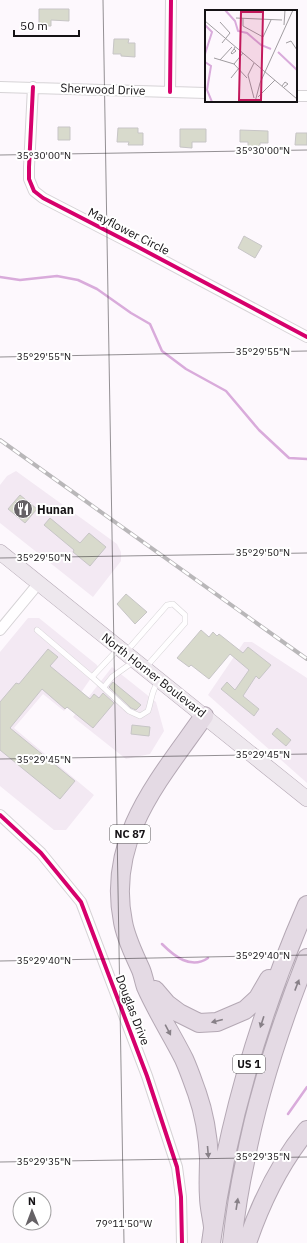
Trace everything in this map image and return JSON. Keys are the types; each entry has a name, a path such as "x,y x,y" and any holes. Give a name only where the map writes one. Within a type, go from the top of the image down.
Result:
{"highway":[{"name":"NC 87","path":"204,716 148,796 134,823 124,850 120,878 122,914 126,934 140,969 159,996 179,1013 199,1023 217,1022 245,1010 258,998 272,972 284,940 306,906"},
{"name":"US 1","path":"212,1235 225,1158 236,1110 262,1020 290,944 306,906"},
{"name":"US 1","path":"232,1243 244,1162 261,1093 284,1018 307,958"},
{"path":"140,969 146,986 184,1060 197,1095 207,1136 212,1235"},
{"path":"247,1243 255,1218 274,1178 307,1130"}],"main road":[{"name":"North Horner Boulevard","path":"0,552 307,799"}],"street":[{"path":"170,92 171,0"},
{"name":"Sherwood Drive","path":"0,87 205,93"},
{"name":"Mayflower Circle","path":"33,87 29,167 31,185 38,194 307,337"},
{"path":"0,630 38,584"},
{"name":"Douglas Drive","path":"0,815 41,852 81,902 147,1076 177,1167 181,1197 182,1243"}],"lane":[{"path":"92,677 131,657 185,623 185,615 173,604 167,605 131,657 104,687"},
{"path":"37,630 104,687 128,711 140,716 148,711 152,690 159,680"}],"shaded area":[{"path":"16,471 117,544 121,552 121,561 93,597 0,523 0,485 7,476"},
{"path":"28,618 39,618 97,665 98,668 82,691 64,711 43,694 14,728 94,795 66,830 54,830 0,786 0,652"},
{"path":"244,642 252,642 307,678 307,783 208,695"},
{"path":"112,667 156,702 164,731 150,754 126,759 73,717"}],"building":[{"path":"39,9 69,9 69,21 51,20 51,26 39,26"},
{"path":"114,39 129,39 128,43 135,43 135,57 113,54"},
{"path":"58,127 70,127 70,140 58,140"},
{"path":"118,128 138,128 138,133 143,133 143,145 128,145 129,142 117,142"},
{"path":"180,129 206,129 206,142 192,142 192,148 180,147"},
{"path":"240,130 268,131 268,143 260,143 260,151 248,150 248,142 240,142"},
{"path":"296,133 307,133 307,145 295,145"},
{"path":"244,236 262,246 255,258 238,248"},
{"name":"Hunan","path":"20,495 37,509 25,523 8,509"},
{"path":"50,518 80,543 89,533 106,547 90,566 73,552 74,550 44,525"},
{"path":"126,594 147,612 135,624 117,604"},
{"path":"201,630 209,637 213,632 217,636 219,634 243,653 248,647 271,665 259,679 256,676 243,696 259,709 254,716 221,689 227,682 235,690 249,670 230,654 209,679 191,665 189,667 177,658"},
{"path":"48,649 58,657 50,666 90,699 94,694 99,698 103,693 114,703 93,728 67,707 65,709 42,689 10,728 75,781 60,799 0,750 0,702 16,683 19,684"},
{"path":"113,682 141,705 136,710 131,708 109,687"},
{"path":"132,725 150,727 149,736 131,734"},
{"path":"277,728 291,740 286,746 272,734"}],"waterway":[{"path":"0,277 20,280 57,276 78,280 97,289 131,313 150,324 162,351 186,369 226,391 259,430 289,458 307,459"},
{"path":"162,944 177,957 189,962 195,963 208,958"},
{"path":"288,1114 307,1087"}],"railway":[{"path":"0,440 307,659"}],"cycle path":[{"path":"170,92 171,0"},
{"path":"33,87 29,179 34,191 43,198 307,337"},
{"path":"0,815 41,853 81,902 147,1076 177,1167 181,1197 182,1243"}],"place":[{"name":"Hunan","path":"23,509"}]}
